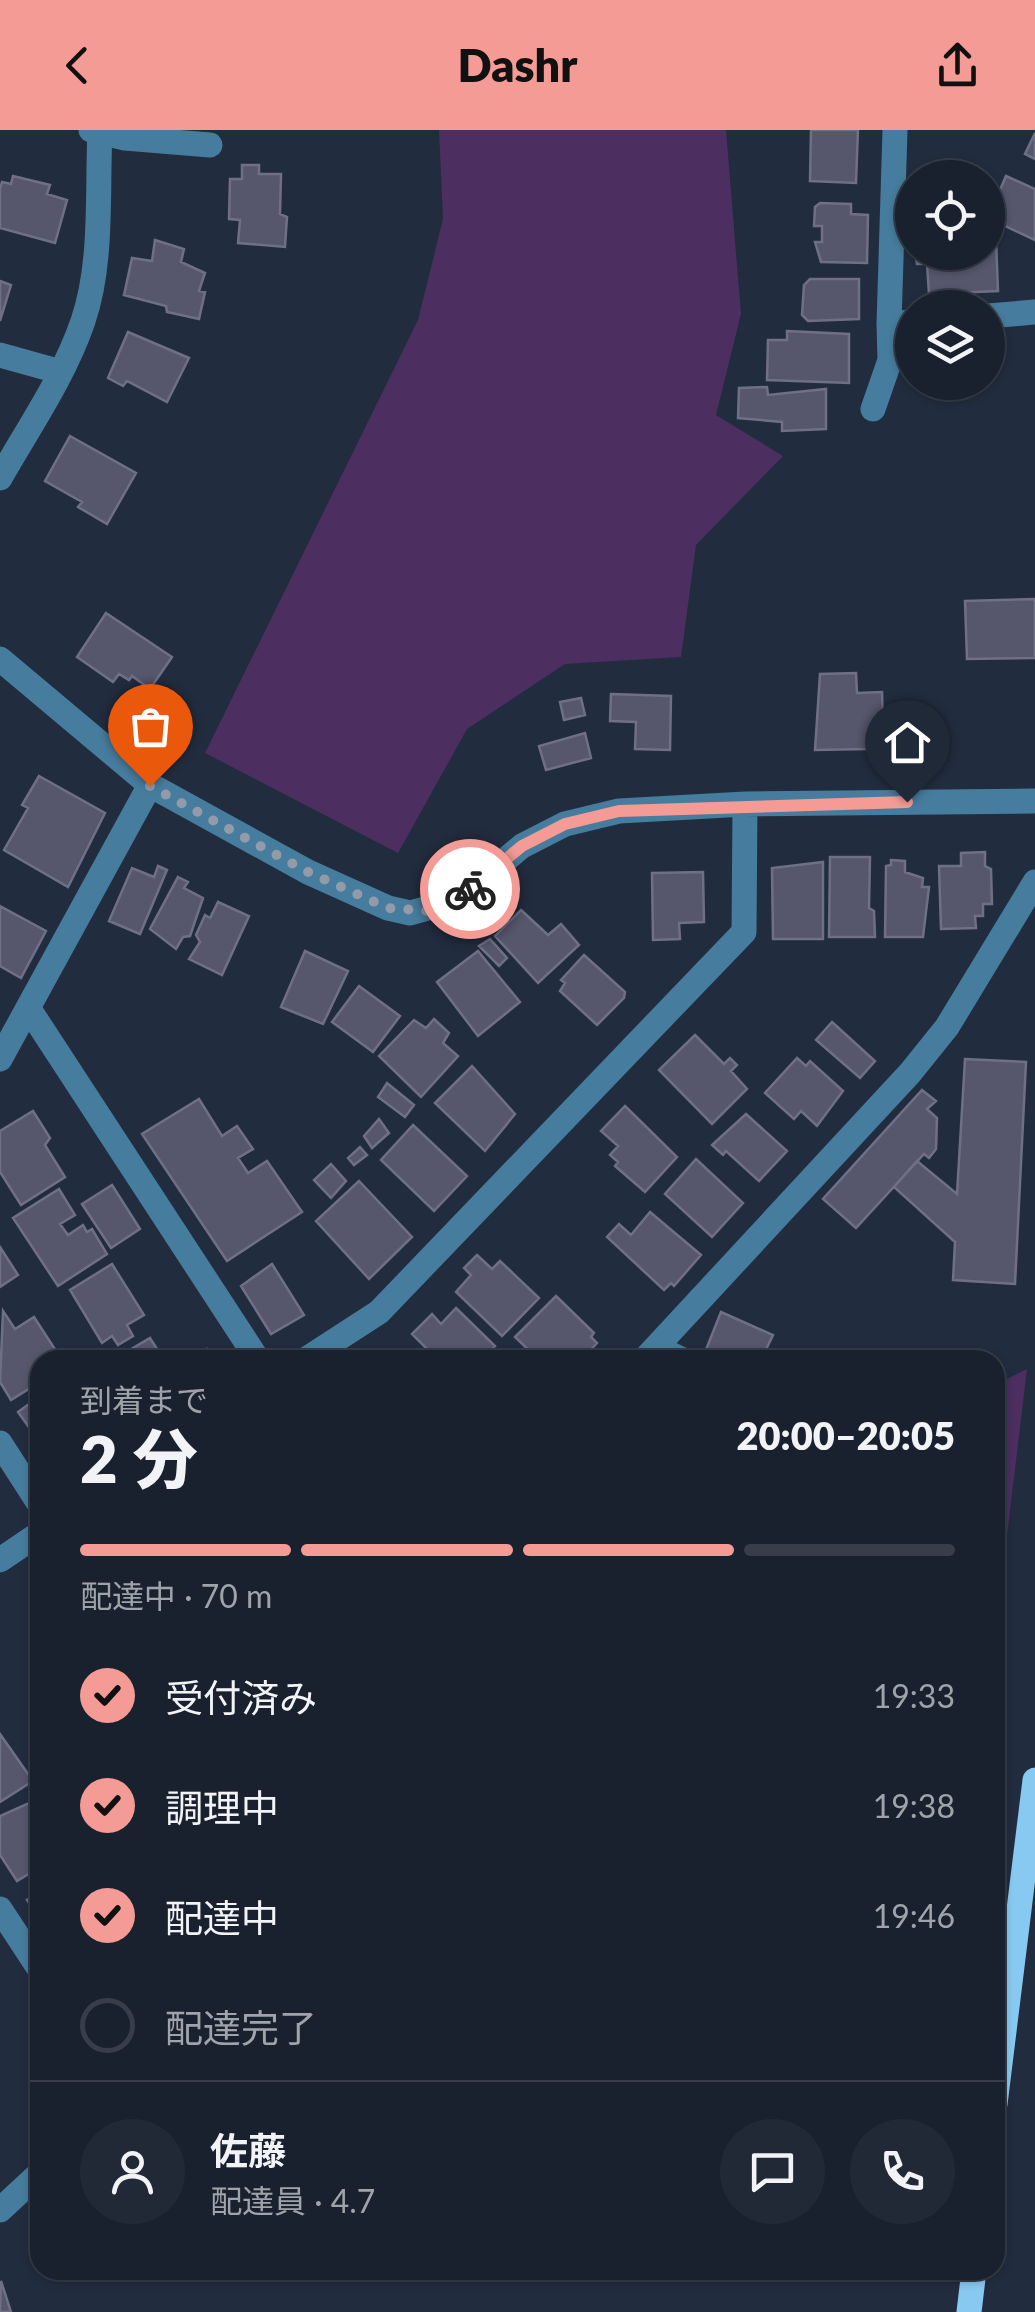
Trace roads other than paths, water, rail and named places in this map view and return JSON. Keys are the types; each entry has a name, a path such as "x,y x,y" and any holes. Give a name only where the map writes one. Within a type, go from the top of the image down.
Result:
{"main road":[{"path":"1005,2046 1027,1919 1035,1780"},
{"path":"969,2312 973,2280"}],"street":[{"path":"895,130 900,290"},
{"path":"0,478 61,372 84,319 96,242 97,131 210,145"},
{"path":"1005,315 1035,312"},
{"path":"873,409 895,343"},
{"path":"0,355 61,372"},
{"path":"0,659 150,786 308,872 388,908 410,913 457,900 522,846 565,824 619,811 745,804 1035,801"},
{"path":"0,1060 150,786"},
{"path":"321,1350 380,1312 744,932 745,804"},
{"path":"654,1350 910,1073 947,1027 1035,882"},
{"path":"29,1009 251,1350"},
{"path":"0,1443 30,1489"},
{"path":"0,1560 30,1540"},
{"path":"0,1909 30,1955"},
{"path":"0,2210 30,2182"}]}
